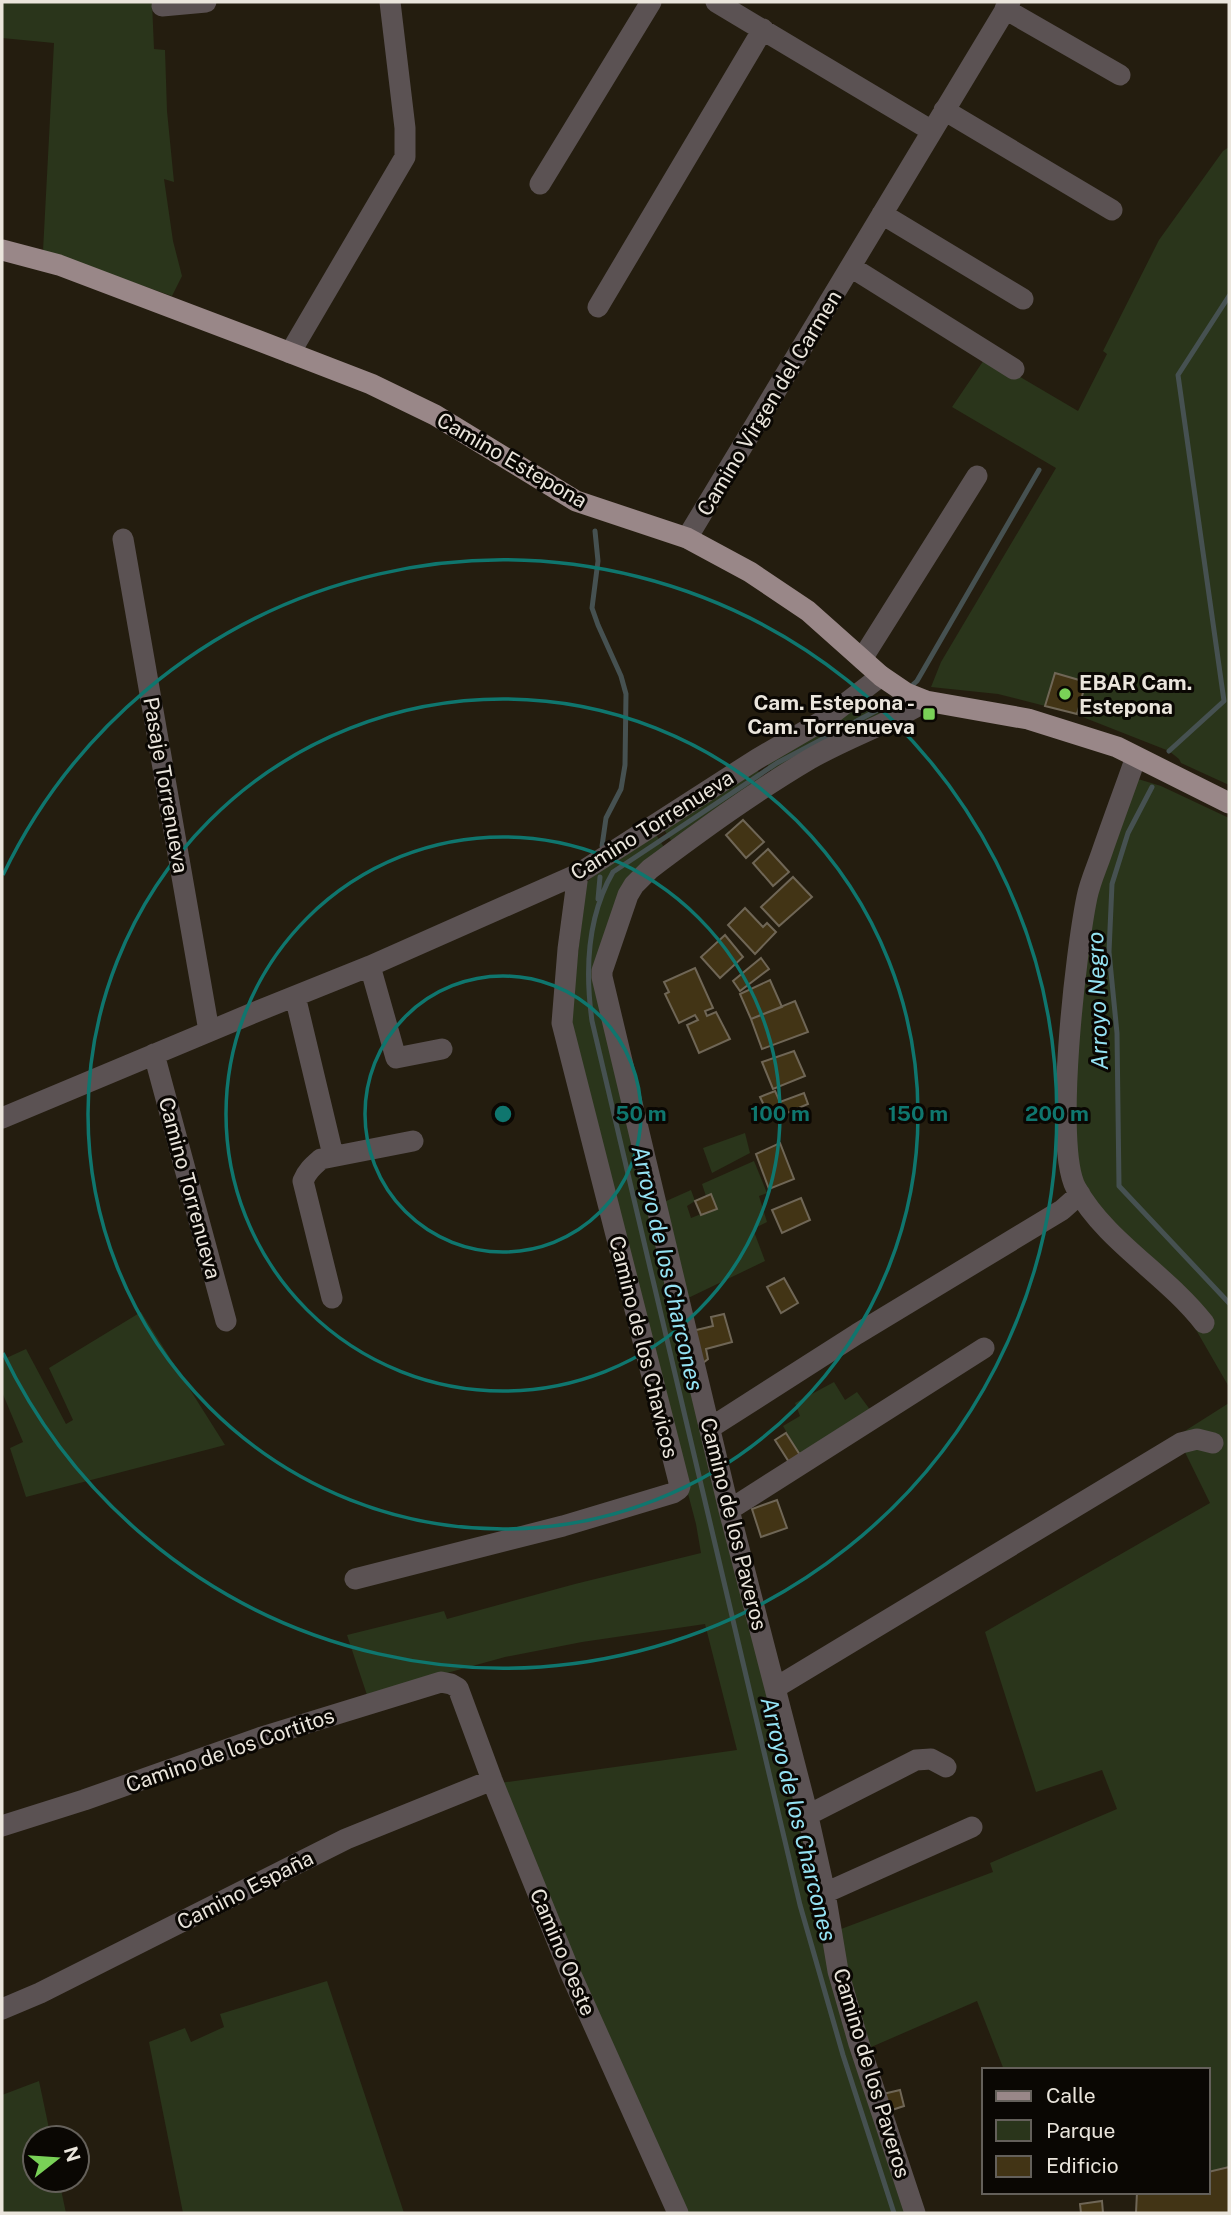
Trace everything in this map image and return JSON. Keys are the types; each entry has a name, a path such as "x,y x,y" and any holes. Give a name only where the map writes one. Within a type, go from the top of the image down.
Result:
{"main road":[{"name":"Camino Estepona","path":"2,250 59,265 296,342 371,384 435,415 576,501 687,538 750,572 808,611 889,682 922,699 1028,719 1117,747 1229,803"}],"street":[{"path":"162,6 206,2"},
{"path":"296,342 405,157 405,128 390,2"},
{"path":"540,184 651,2"},
{"path":"716,2 932,131"},
{"name":"Camino Virgen del Carmen","path":"687,538 1007,6 1120,75"},
{"path":"598,307 763,29"},
{"path":"944,110 1112,211"},
{"path":"882,214 1023,299"},
{"name":"Camino Virgen del Carmen","path":"850,267 1014,369"},
{"path":"862,659 977,477"},
{"name":"Pasaje Torrenueva","path":"123,539 209,1031"},
{"name":"Camino Torrenueva","path":"2,1118 370,966 663,839 764,771 824,720 889,682"},
{"name":"Camino de los Paveros","path":"915,2213 838,1971 808,1815 729,1510 602,971 631,888 650,869 663,839 764,771 901,715 922,699"},
{"path":"1136,757 1087,895 1070,1047 1067,1131 1071,1177 1093,1214 1178,1292 1203,1324"},
{"name":"Camino de los Chavicos","path":"355,1579 563,1526 661,1497 680,1486 562,1023 578,874"},
{"path":"370,966 396,1058 442,1049"},
{"path":"295,996 334,1155"},
{"name":"Camino Torrenueva","path":"154,1054 226,1321"},
{"path":"332,1298 303,1181 310,1168 321,1159 413,1142"},
{"path":"710,1428 868,1327 1062,1210 1080,1194"},
{"path":"729,1510 984,1348"},
{"path":"775,1688 1181,1443 1197,1438 1213,1443"},
{"name":"Camino de los Cortitos","path":"2,1826 262,1737 441,1682 457,1688"},
{"name":"Camino Oeste","path":"457,1688 569,1970 678,2213"},
{"path":"808,1815 916,1760 931,1759 946,1767"},
{"name":"Camino España","path":"2,2010 346,1839 492,1780"},
{"path":"825,1893 972,1827"}],"green space":[{"path":"2,2 152,2 154,49 165,50 167,111 174,182 164,179 173,241 182,276 172,296 43,251 54,43 2,38"},
{"path":"1229,147 1229,785 1181,763 1169,751 1077,714 1085,682 1055,673 1045,706 998,694 931,687 941,662 1056,468 952,407 986,357 1078,411 1107,354 1103,351 1159,240 1223,151"},
{"path":"880,698 903,707 773,773 765,761 852,709"},
{"path":"756,768 763,779 672,842 663,828"},
{"path":"1138,779 1161,786 1229,818 1229,1387 1184,1309 1095,1222 1074,1150 1078,1003 1093,907"},
{"path":"655,833 667,852 630,878 597,970 798,1820 822,1936 910,2213 687,2213 565,1945 500,1783 737,1750 705,1624 582,1642 505,1657 367,1695 347,1635 444,1611 447,1619 701,1553 696,1524 570,1024 586,883 598,871"},
{"path":"745,1133 750,1153 712,1173 703,1148"},
{"path":"754,1161 767,1193 759,1196 767,1222 753,1229 765,1261 684,1300 664,1202 691,1190 695,1201 687,1206 691,1218 716,1208 711,1195 706,1196 702,1184"},
{"path":"141,1312 225,1445 26,1497 10,1448 23,1442 2,1392 2,1360 26,1349 66,1424 73,1420 49,1368"},
{"path":"834,1382 845,1400 857,1392 871,1411 800,1455 783,1426 800,1416 795,1403"},
{"path":"1229,1403 1229,2167 1210,2172 1210,2068 1003,2068 977,2001 869,2048 848,1994 841,1929 993,1872 990,1863 1117,1809 1102,1770 1036,1792 985,1632 1210,1503 1177,1436"},
{"path":"327,1981 404,2213 183,2213 149,2042 185,2028 191,2042 224,2027 220,2014"},
{"path":"39,2081 48,2124 21,2124 21,2194 62,2194 66,2213 2,2213 2,2095"}],"building":[{"name":"EBAR Cam. Estepona","path":"1055,673 1086,682 1077,714 1045,706"},
{"path":"743,820 764,842 746,858 726,835"},
{"path":"768,849 789,872 773,886 753,863"},
{"path":"793,877 812,897 779,926 761,907"},
{"path":"745,908 763,927 767,923 776,932 755,954 728,925"},
{"path":"725,935 743,957 720,978 701,957"},
{"path":"761,958 769,969 740,991 733,981"},
{"path":"695,968 713,1008 705,1011 707,1016 716,1012 730,1039 699,1053 687,1025 698,1020 695,1015 679,1023 665,994 669,992 664,982"},
{"path":"770,980 782,1007 751,1019 740,994"},
{"path":"795,1001 808,1032 762,1049 751,1019"},
{"path":"794,1051 805,1076 773,1089 762,1062"},
{"path":"775,1091 780,1102 804,1093 808,1104 771,1120 760,1097"},
{"path":"780,1143 794,1179 769,1189 756,1154"},
{"path":"711,1194 717,1209 701,1215 695,1201"},
{"path":"801,1198 810,1220 782,1233 772,1210"},
{"path":"784,1278 798,1303 781,1313 767,1287"},
{"path":"724,1314 732,1342 706,1349 708,1359 699,1366 692,1331 713,1326 711,1317"},
{"path":"786,1433 800,1455 789,1462 775,1440"},
{"path":"777,1500 787,1528 761,1537 752,1509"},
{"path":"900,2090 904,2106 889,2111 883,2094"},
{"path":"1229,2167 1229,2213 1136,2213 1137,2194 1210,2194 1210,2172"},
{"path":"1102,2201 1103,2213 1081,2213 1080,2204"}],"waterway":[{"path":"1169,751 1224,701 1178,375 1229,296"},
{"name":"Arroyo de los Charcones","path":"908,689 917,681 1039,470"},
{"path":"595,531 598,561 592,608 626,694 625,765 621,789 606,818 602,846"},
{"name":"Arroyo de los Charcones","path":"894,2213 843,2055 800,1905 592,1021 589,964 593,926 604,889 613,872 777,763 889,704 900,695"},
{"name":"Arroyo Negro","path":"1152,787 1128,833 1112,884 1109,952 1117,1033 1119,1186 1229,1303"},
{"path":"598,899 600,877"}],"place":[{"name":"EBAR Cam. Estepona","path":"1065,694"},
{"name":"Cam. Estepona - Cam. Torrenueva","path":"929,714"}]}
